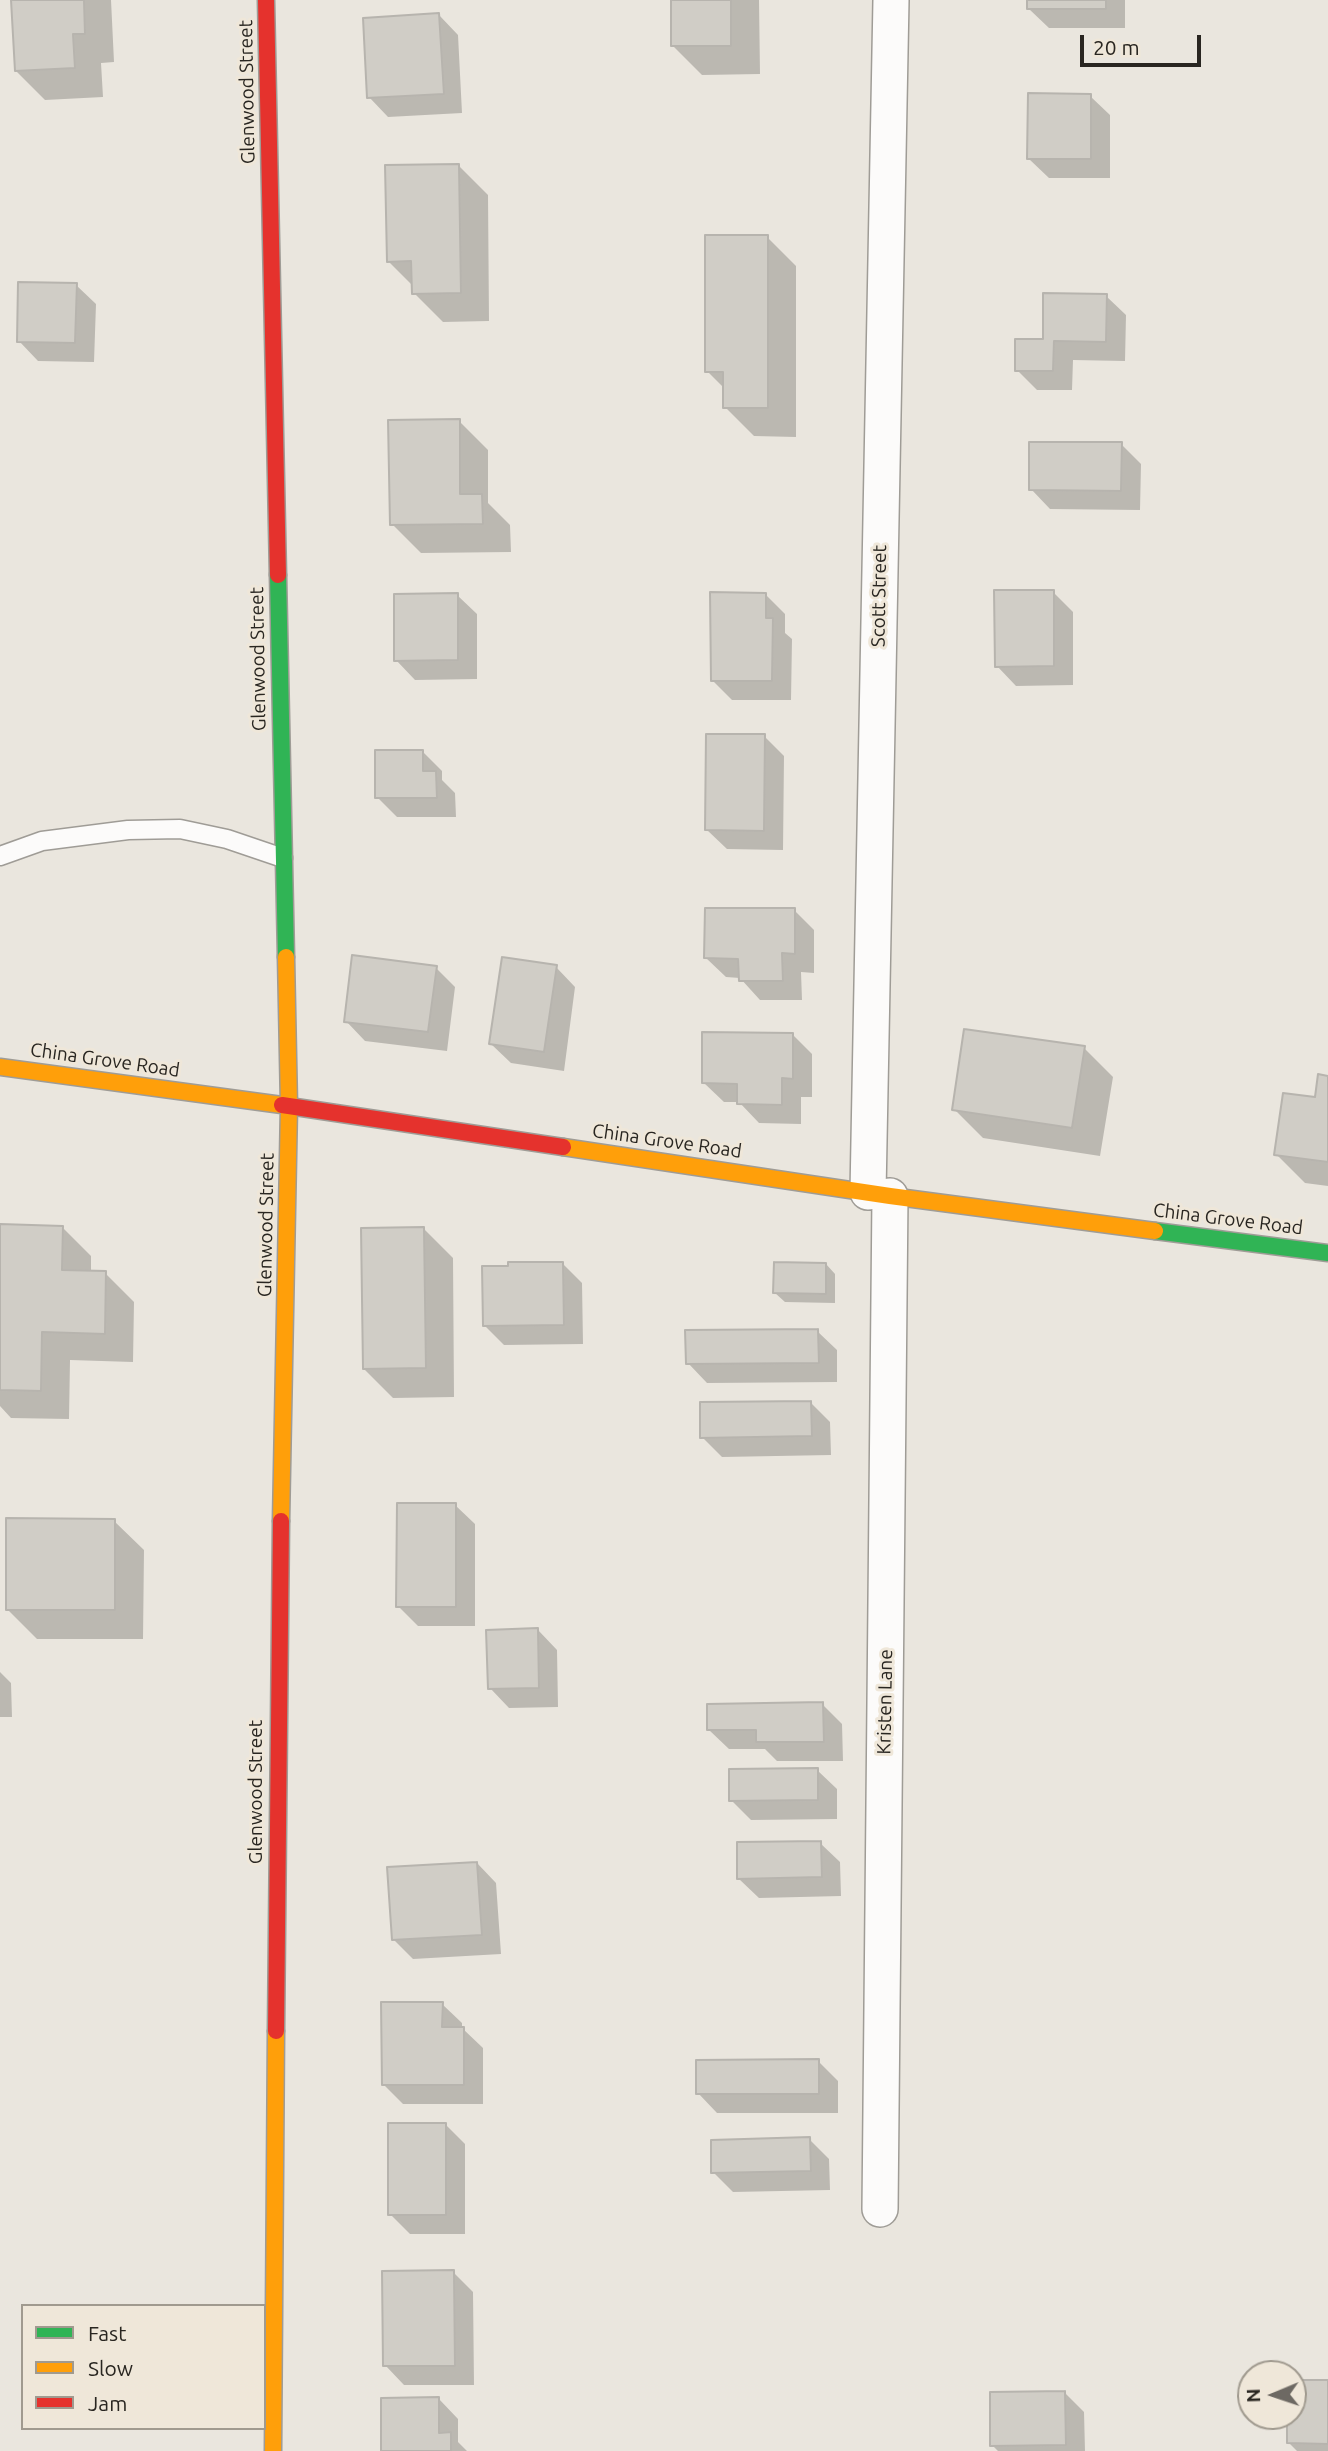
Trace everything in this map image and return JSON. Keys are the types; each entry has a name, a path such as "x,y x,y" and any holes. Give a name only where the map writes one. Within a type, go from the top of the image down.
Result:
{"street":[{"name":"Glenwood Street","path":"266,0 289,1107 278,1697 273,2451"},
{"name":"Scott Street","path":"879,1194 891,0"},
{"name":"China Grove Road","path":"0,1067 879,1194 1328,1253"},
{"name":"Kristen Lane","path":"879,1194 880,2209"}],"lane":[{"path":"0,856 41,841 128,830 180,830 227,839 284,858"}],"building":[{"path":"11,0 84,0 85,34 73,34 75,68 15,71"},
{"path":"671,0 731,0 731,46 671,46"},
{"path":"1027,0 1106,0 1106,9 1027,9"},
{"path":"439,13 444,94 367,98 363,18"},
{"path":"1028,93 1091,94 1091,159 1027,159"},
{"path":"459,164 461,293 412,294 411,261 387,262 385,165"},
{"path":"705,235 768,235 768,408 723,408 723,372 705,372"},
{"path":"18,282 77,283 75,343 17,342"},
{"path":"1043,293 1107,294 1106,342 1054,341 1053,371 1015,371 1015,339 1043,339"},
{"path":"460,419 460,494 482,494 483,524 390,525 388,420"},
{"path":"1029,442 1122,442 1121,491 1029,490"},
{"path":"994,590 1054,590 1054,666 995,667"},
{"path":"710,592 766,593 766,618 773,618 772,681 711,681"},
{"path":"458,593 458,660 394,661 394,594"},
{"path":"706,734 765,734 764,831 705,830"},
{"path":"375,750 423,750 423,771 436,771 437,798 375,798"},
{"path":"705,908 795,908 795,954 782,953 783,981 739,981 738,959 704,958"},
{"path":"352,955 437,966 428,1032 344,1022"},
{"path":"502,957 557,965 544,1052 489,1044"},
{"path":"964,1029 1085,1046 1072,1128 952,1110"},
{"path":"702,1032 793,1033 793,1079 782,1078 782,1105 737,1104 737,1084 702,1083"},
{"path":"1318,1074 1328,1076 1328,1162 1274,1155 1283,1093 1315,1097"},
{"path":"0,1224 63,1226 62,1270 106,1271 105,1334 42,1332 41,1391 0,1390"},
{"path":"424,1227 426,1368 363,1369 361,1228"},
{"path":"508,1262 563,1262 564,1325 483,1326 482,1266 508,1266"},
{"path":"774,1262 826,1263 826,1294 773,1293"},
{"path":"818,1329 819,1363 686,1364 685,1330"},
{"path":"811,1401 812,1436 700,1438 700,1402"},
{"path":"397,1503 456,1503 456,1607 396,1607"},
{"path":"6,1518 115,1519 115,1610 6,1610"},
{"path":"538,1628 539,1688 488,1689 486,1630"},
{"path":"823,1702 824,1742 756,1742 756,1730 707,1730 707,1704"},
{"path":"818,1768 818,1800 729,1801 729,1769"},
{"path":"821,1841 822,1877 737,1879 737,1842"},
{"path":"477,1862 482,1935 392,1940 387,1867"},
{"path":"381,2002 443,2002 442,2027 464,2027 464,2085 382,2085"},
{"path":"819,2059 819,2094 696,2094 696,2060"},
{"path":"388,2123 446,2123 446,2215 388,2215"},
{"path":"810,2137 811,2171 711,2173 711,2140"},
{"path":"454,2270 455,2366 383,2366 382,2271"},
{"path":"1307,2380 1328,2380 1328,2444 1287,2443 1287,2430 1307,2430"},
{"path":"1065,2391 1066,2445 990,2446 990,2392"},
{"path":"439,2397 439,2433 451,2432 451,2451 381,2451 381,2398"}],"traffic: fast":[{"path":"278,575 286,957"},
{"path":"1155,1231 1328,1253"}],"traffic: slow":[{"path":"281,1521 289,1106 286,957"},
{"path":"0,1067 282,1105"},
{"path":"563,1147 890,1196 1155,1231"},
{"path":"273,2451 276,2031"}],"traffic: jam":[{"path":"266,0 278,575"},
{"path":"282,1105 563,1147"},
{"path":"276,2031 281,1521"}]}
